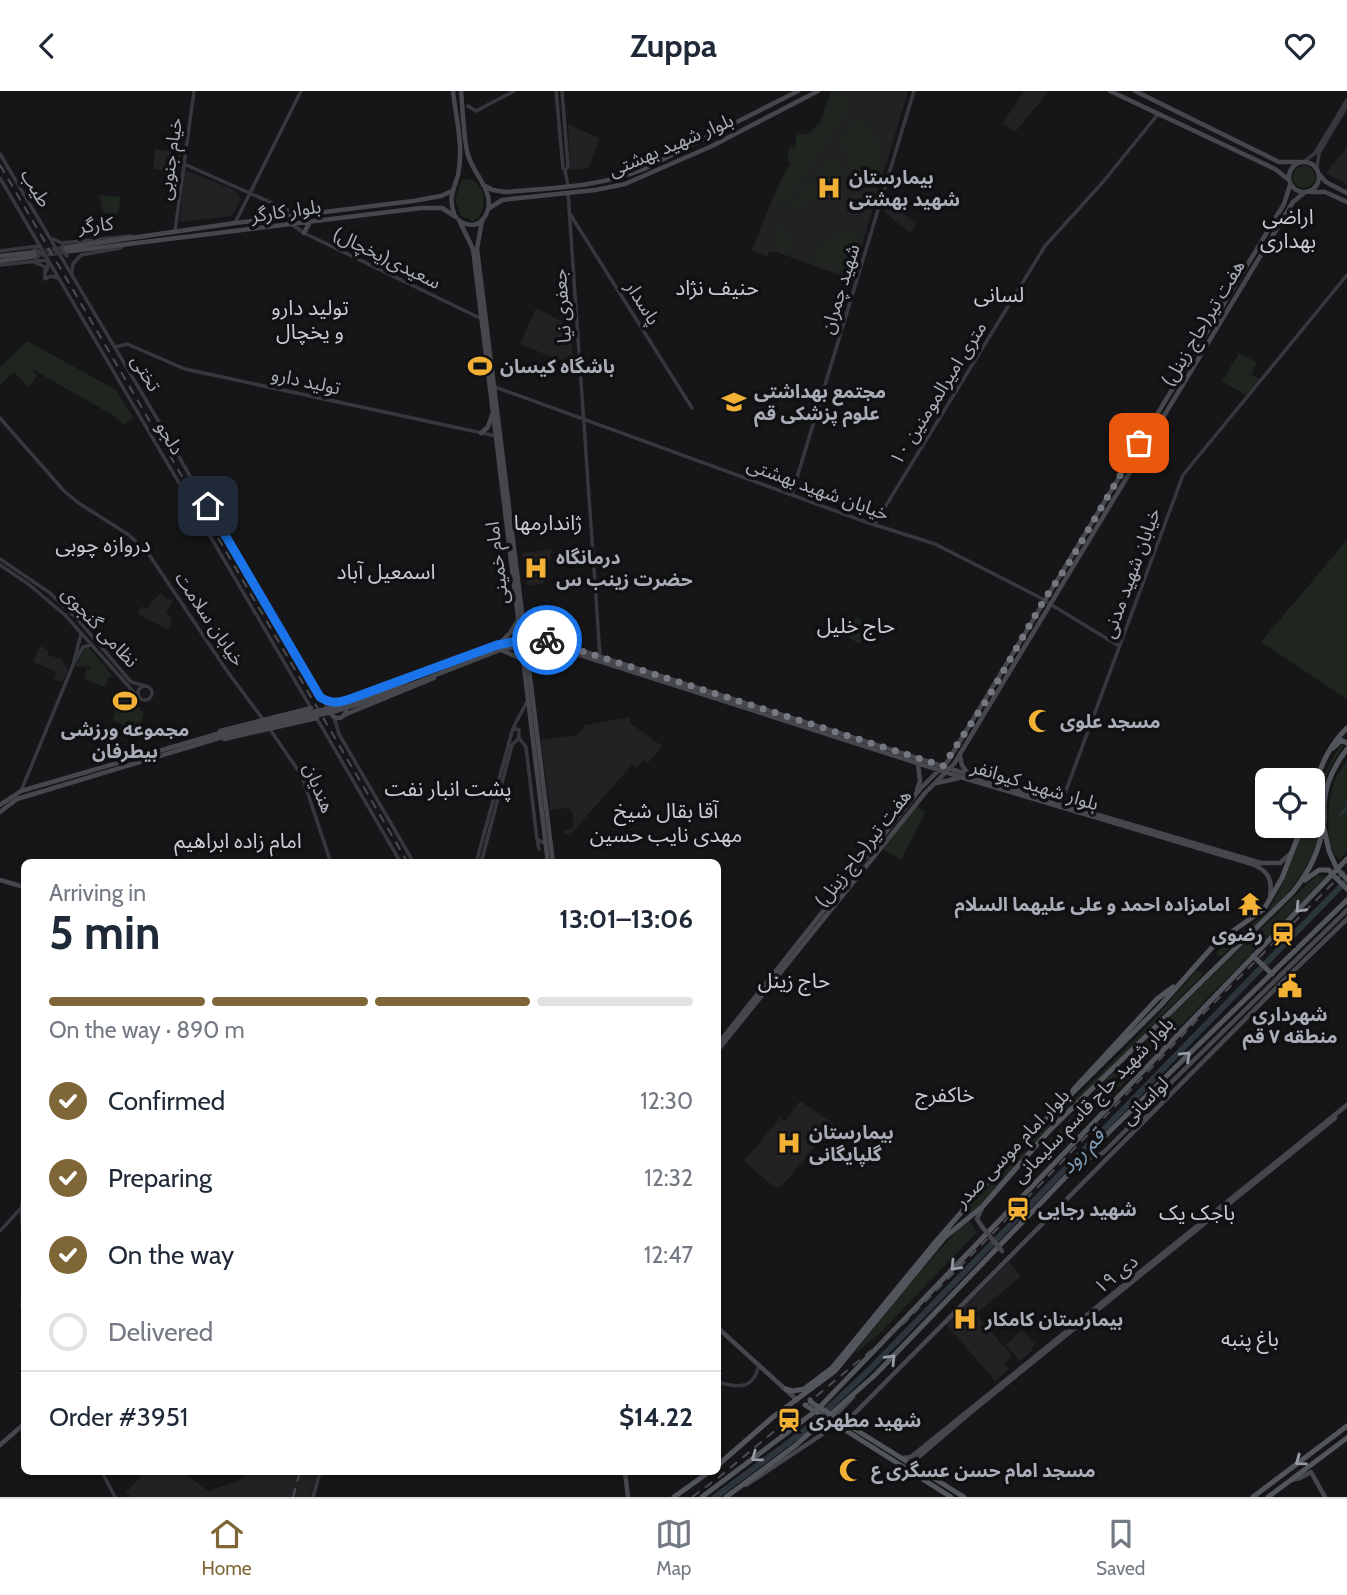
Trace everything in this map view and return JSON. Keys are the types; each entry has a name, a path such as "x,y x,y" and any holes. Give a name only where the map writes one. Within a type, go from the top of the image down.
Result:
{"main road":[{"path":"453,91 460,159 451,202 457,219"},
{"path":"461,91 467,152 488,196 488,209"},
{"name":"بلوار شهید بهشتی","path":"488,209 500,201 568,189 633,173 798,91"},
{"name":"بلوار شهید بهشتی","path":"483,185 498,192 568,189 583,191 635,180 818,91"},
{"path":"1110,91 1275,169 1294,189 1325,193 1347,202"},
{"path":"1135,91 1279,162 1301,162 1318,171 1330,185 1347,193"},
{"path":"721,130 720,136 734,134"},
{"path":"1275,169 1281,167 1279,162"},
{"path":"1290,182 1290,169 1301,162"},
{"path":"1307,192 1318,185 1318,171"},
{"name":"هفت تیر(حاج زینل)","path":"721,1046 941,768 988,698 1044,600 1069,563 1287,198 1290,182"},
{"path":"1325,193 1324,187 1330,185"},
{"name":"بلوار کارگر","path":"116,243 136,237 441,197 452,191"},
{"path":"498,192 496,197 500,201"},
{"name":"هفت تیر(حاج زینل)","path":"721,1040 915,797 948,771 960,755 1293,202 1307,192"},
{"path":"1287,198 1292,198 1293,202"},
{"path":"420,200 427,204 421,208"},
{"name":"بلوار کارگر","path":"116,243 176,239 421,208 442,208 472,226 482,221"},
{"name":"امام خمینی","path":"488,209 475,242 493,411 520,617"},
{"name":"امام خمینی","path":"457,219 475,242 549,859"},
{"path":"304,233 310,222"},
{"path":"175,232 176,239"},
{"path":"63,248 116,243"},
{"path":"0,258 35,254"},
{"path":"481,433 488,427 493,411"},
{"path":"498,647 520,617 537,638"},
{"name":"بلوار شهید کیوانفر","path":"523,643 537,638 600,656 948,771 1261,863 1280,863 1291,854"},
{"path":"0,805 21,792 225,734 376,696 498,647 523,643"},
{"name":"بلوار شهید کیوانفر","path":"523,643 540,644 917,763 941,768"},
{"path":"498,647 524,658 533,647 540,644"},
{"path":"600,656 600,663"},
{"name":"امام خمینی","path":"524,658 549,859"},
{"path":"443,669 436,678 354,710 341,718 334,717 330,711 337,703 426,670 443,669"},
{"path":"350,699 348,706 354,710"},
{"path":"337,703 344,706 344,715"},
{"path":"190,744 200,737 311,708"},
{"path":"0,812 17,799 190,744 317,718"},
{"path":"260,721 263,725 261,731"},
{"path":"1321,768 1334,740 1347,728"},
{"path":"1325,756 1341,740 1347,743"},
{"name":"بلوار امام موسی صدر","path":"1325,791 1347,750"},
{"path":"933,785 965,776 960,755"},
{"path":"915,797 920,782 917,763"},
{"path":"1325,829 1332,858 1332,871 1347,889"},
{"name":"بلوار شهید کیوانفر","path":"1160,835 1259,867 1265,871 1271,882 1269,902"},
{"path":"1193,969 1223,938 1255,917 1269,902 1297,838"},
{"name":"بلوار امام موسی صدر","path":"803,1394 843,1362 940,1243 982,1207 1048,1132 1300,884 1320,838"},
{"name":"بلوار شهید حاج قاسم سلیمانی","path":"702,1497 817,1410 1347,859"},
{"path":"1300,884 1319,870 1332,871 1347,879"},
{"path":"0,880 21,886"},
{"name":"بلوار شهید حاج قاسم سلیمانی","path":"726,1497 796,1445 863,1386 1095,1147 1347,900"},
{"name":"لواسانی","path":"1138,1115 1347,910"},
{"name":"لواسانی","path":"843,1425 1005,1254 1153,1114 1347,919"},
{"path":"1211,949 1210,955 1215,960 1224,959"},
{"path":"1253,956 1272,974"},
{"path":"1193,969 1203,968 1206,977"},
{"name":"بلوار امام موسی صدر","path":"803,1394 832,1368 1017,1149 1157,999 1193,969"},
{"path":"1195,1059 1202,1064"},
{"name":"۱۹ دی","path":"900,1457 911,1457 1347,1107"},
{"path":"1134,1108 1133,1113 1138,1115"},
{"path":"1083,1160 1103,1153 1134,1122 1153,1114"},
{"path":"1095,1147 1101,1150 1112,1144"},
{"path":"1017,1149 1025,1147 1030,1155"},
{"path":"982,1207 977,1219 982,1229"},
{"path":"961,1213 962,1217 982,1229 1005,1254"},
{"name":"۱۹ دی","path":"915,1467 915,1459 1071,1330"},
{"path":"721,1331 786,1389 803,1394"},
{"path":"726,1497 827,1431 829,1422 863,1386"},
{"path":"786,1389 803,1394 843,1425 951,1497"},
{"path":"803,1394 805,1405 900,1457 964,1497"},
{"path":"721,1462 803,1394"},
{"path":"1253,1497 1347,1426"},
{"path":"0,1445 21,1427"},
{"path":"1268,1497 1347,1438"},
{"path":"1290,1481 1311,1472 1325,1497"},
{"path":"625,1475 628,1497"},
{"path":"674,1497 705,1475"}],"street":[{"name":"خیام جنوبی","path":"175,232 194,91"},
{"path":"235,223 301,91"},
{"path":"468,106 476,111 514,91"},
{"path":"556,91 565,170"},
{"path":"562,91 568,167 565,170"},
{"name":"شهید چمران","path":"792,494 914,93"},
{"path":"1301,162 1315,153 1347,100"},
{"path":"1318,171 1319,153 1347,106"},
{"name":"۱۰ متری امیرالمومنین","path":"874,524 1045,246 1091,196 1159,113"},
{"name":"طیب","path":"0,154 54,244"},
{"path":"184,164 300,216"},
{"name":"جعفری نیا","path":"565,170 585,418 600,656"},
{"name":"دلجو","path":"0,178 399,859"},
{"path":"569,201 575,194 583,191"},
{"name":"پاسدار","path":"570,213 692,408"},
{"name":"سعیدی(یخچال)","path":"290,225 482,319"},
{"path":"0,258 32,242 32,234"},
{"path":"48,236 63,248 86,253 120,248 125,244"},
{"name":"کارگر","path":"63,248 121,236 136,237"},
{"name":"تختی","path":"54,244 261,600 330,711"},
{"path":"29,261 39,246"},
{"path":"24,248 48,260 46,279 55,277 62,284"},
{"path":"72,274 75,260 86,253"},
{"path":"0,258 42,264 47,270"},
{"name":"خیابان شهید مدنی","path":"1060,806 1183,475 1347,275"},
{"path":"471,315 481,308"},
{"name":"تولید دارو","path":"115,347 127,344 185,369 496,436"},
{"name":"خیابان شهید بهشتی","path":"492,387 944,548 1050,603 1119,646"},
{"name":"خیابان سلامت","path":"0,418 64,491 80,505 129,535 148,553 260,721 270,728"},
{"name":"نظامی گنجوی","path":"0,559 63,605 100,643 139,698"},
{"name":"نظامی گنجوی","path":"0,565 52,603 129,683 146,686"},
{"path":"73,665 81,632"},
{"path":"21,792 73,665 83,647 92,645"},
{"path":"146,686 152,690 151,698 145,701 139,698 138,691 146,686"},
{"path":"320,697 337,703"},
{"path":"479,859 513,728 528,700"},
{"path":"334,717 339,734 412,859"},
{"name":"هندیان","path":"270,728 302,776 330,859"},
{"path":"513,728 519,730 519,738 526,747 539,849"},
{"path":"479,859 512,745 519,738"},
{"path":"537,839 546,844"},
{"path":"0,1231 21,1208"},
{"path":"721,1383 737,1388 746,1385 757,1374 758,1364"},
{"path":"104,1475 115,1497"},
{"path":"313,1497 319,1475"}],"shaded area":[{"path":"841,91 845,95 850,109 785,208 774,200 792,161 788,159 790,147 795,148 797,133 806,136 821,123 831,93"},
{"name":"بیمارستان شهید بهشتی","path":"908,91 848,285 844,284 845,277 774,251 769,252 767,257 752,250 780,181 791,162 787,160 789,147 795,148 797,132 806,135 820,122 830,93"},
{"path":"1025,91 1049,91 1015,132 1002,123"},
{"path":"857,117 871,127 883,157 876,180 855,188 853,183 849,184 851,168 844,155 842,139 846,129"},
{"path":"568,124 599,138 589,168 570,170"},
{"path":"1347,146 1347,185 1326,173"},
{"path":"155,149 181,152 178,173 153,169"},
{"path":"830,159 844,164 846,176 828,183 824,181 822,184 818,170"},
{"path":"1304,166 1312,169 1315,177 1312,185 1304,188 1296,185 1293,177 1296,169"},
{"path":"184,170 235,190 241,199 231,216 180,222"},
{"path":"810,176 815,188 824,195 786,212"},
{"path":"471,179 482,191 484,201 482,212 473,221 461,216 455,199 462,180"},
{"path":"99,195 121,197 118,214 103,213"},
{"path":"888,200 916,224 910,233 884,212"},
{"path":"784,224 794,254 772,245 777,228"},
{"path":"860,232 860,235 848,273 810,261 809,258 815,258 822,243 819,240 837,233"},
{"path":"536,308 570,326 574,366 520,344"},
{"path":"27,341 116,390 133,417 124,425 116,417 32,369 37,376 28,387 14,372 0,385 0,367"},
{"path":"1239,353 1257,363 1251,374 1259,379 1246,395 1222,381"},
{"path":"1347,540 1347,699 1261,642"},
{"name":"درمانگاه حضرت زینب س","path":"552,549 543,584 527,585 523,553"},
{"path":"160,593 173,600 166,613 172,619 169,630 137,614 142,606 146,609"},
{"path":"856,617 871,626 859,644 845,635"},
{"path":"40,646 48,650 48,655 61,659 68,670 62,682 54,680 56,672 33,662"},
{"path":"88,646 114,678 109,676 105,687 84,679 90,666 75,667"},
{"name":"مجموعه ورزشی بیطرفان","path":"121,687 144,714 137,731 113,720"},
{"path":"630,717 631,724 662,746 648,763 644,760 636,768 632,765 569,836 563,832 574,827 572,812 568,808 550,810 541,740 578,735 585,725"},
{"path":"1341,743 1344,746 1325,781 1325,772"},
{"path":"1347,761 1347,851 1339,860 1330,843 1329,806 1337,775"},
{"path":"917,805 925,813 901,860 882,849"},
{"path":"1300,838 1319,838 1303,873 1291,889 1265,917 1220,957 1216,954 1220,948 1268,912 1284,880"},
{"path":"1317,875 1327,876 1150,1057 1144,1050 1147,1038"},
{"path":"1196,971 1200,971 1202,975 1032,1147 1023,1145 1113,1061"},
{"path":"1125,1067 1133,1074 1048,1161 1038,1153 1111,1074"},
{"name":"بیمارستان گلپایگانی","path":"800,1101 834,1124 781,1187 775,1188 744,1161 780,1118 785,1121"},
{"path":"1026,1150 1027,1154 975,1210 964,1215 979,1196"},
{"path":"969,1221 977,1232 881,1332 852,1356 912,1281 961,1226"},
{"name":"بیمارستان کامکار","path":"1009,1262 1021,1276 976,1314 1012,1356 1004,1363 1009,1369 995,1381 946,1324"},
{"path":"1022,1330 1035,1344 1031,1348 1032,1351 1020,1361 1005,1345"},
{"path":"143,1475 187,1475 208,1491 238,1481 246,1475 317,1475 310,1497 131,1497 126,1492"}],"waterway":[{"path":"1340,815 1347,807"},
{"name":"قم رود","path":"715,1497 803,1432 867,1372 1347,880"}],"tunnel":[{"path":"39,251 62,248"},
{"path":"41,255 60,253"}],"railway":[{"path":"0,165 406,859"},
{"path":"692,1497 904,1323 1347,869"},
{"path":"293,1497 299,1475"}],"way so far":[{"path":"547,640 943,766 988,698 1139,443"}],"place":[{"name":"بیمارستان شهید بهشتی","path":"829,188"},
{"name":"باشگاه کیسان","path":"480,366"},
{"name":"مجتمع بهداشتی علوم پزشکی قم","path":"734,402"},
{"name":"درمانگاه حضرت زینب س","path":"536,568"},
{"name":"مجموعه ورزشی بیطرفان","path":"125,701"},
{"name":"مسجد علوی","path":"1040,721"},
{"name":"امامزاده احمد و علی علیهما السلام","path":"1250,904"},
{"name":"رضوی","path":"1283,934"},
{"name":"شهرداری منطقه ۷ قم","path":"1290,986"},
{"name":"بیمارستان گلپایگانی","path":"789,1143"},
{"name":"شهید رجایی","path":"1018,1209"},
{"name":"بیمارستان کامکار","path":"965,1319"},
{"name":"شهید مطهری","path":"789,1420"},
{"name":"مسجد امام حسن عسگری ع","path":"851,1470"}],"district":[{"name":"اراضی بهداری","path":"1288,228"},
{"name":"حنیف نژاد","path":"717,287"},
{"name":"لسانی","path":"999,294"},
{"name":"تولید دارو و یخچال","path":"310,319"},
{"name":"ژاندارمها","path":"548,522"},
{"name":"دروازه چوبی","path":"103,544"},
{"name":"اسمعیل آباد","path":"386,571"},
{"name":"حاج خلیل","path":"856,625"},
{"name":"پشت انبار نفت","path":"448,788"},
{"name":"آقا بقال شیخ مهدی نایب حسین","path":"666,822"},
{"name":"امام زاده ابراهیم","path":"238,840"},
{"name":"حاج زینل","path":"794,980"},
{"name":"خاکفرج","path":"945,1094"},
{"name":"باجک یک","path":"1197,1212"},
{"name":"باغ پنبه","path":"1250,1338"}],"route":[{"path":"208,506 320,697 327,701 339,703 497,645 537,638 547,640"}]}
